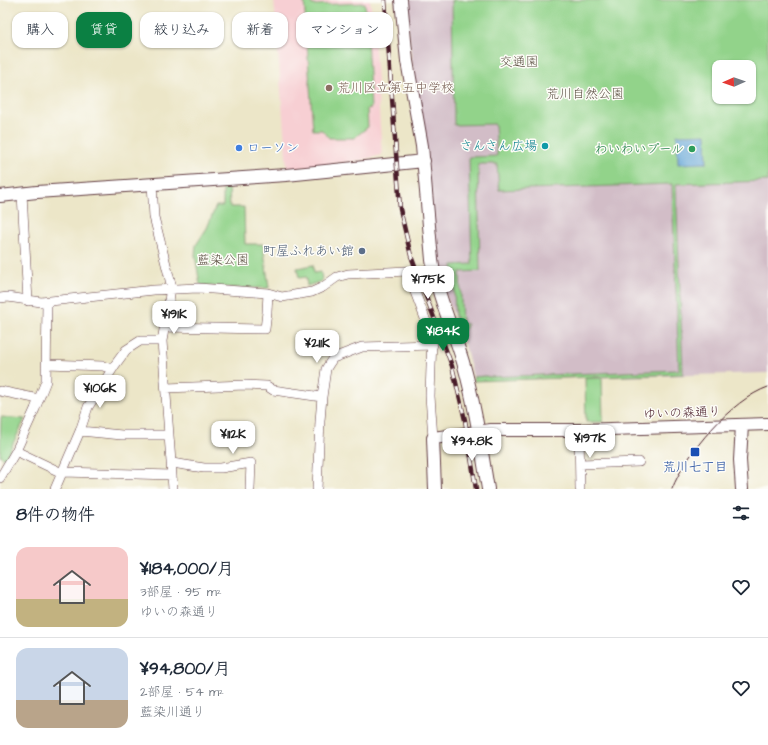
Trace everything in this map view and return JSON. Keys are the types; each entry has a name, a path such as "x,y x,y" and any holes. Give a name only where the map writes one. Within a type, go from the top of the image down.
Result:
{"street":[{"path":"401,0 407,61 424,161 433,268 438,290 464,364 488,489"},
{"path":"0,196 286,175 424,161"},
{"path":"152,184 154,217 170,284 162,341 173,489"},
{"path":"22,194 28,301"},
{"path":"410,275 433,268"},
{"path":"0,298 8,297 28,301 47,302 170,289 198,288 268,293 282,297 312,292 323,287 337,277 348,274 408,271 429,327 433,345 430,396 435,489"},
{"path":"164,327 265,328 268,293"},
{"path":"0,478 16,451 46,381 47,302"},
{"path":"55,489 80,431 88,407 112,369 126,350 140,341 162,341"},
{"path":"317,489 322,397 326,369 333,358 362,347 433,345"},
{"path":"47,364 103,366 112,369"},
{"path":"166,388 245,385 266,386 273,390 322,397"},
{"path":"0,391 39,399"},
{"name":"ゆいの森通り","path":"433,438 478,432 768,424"},
{"path":"742,425 740,460 742,489"},
{"path":"579,430 580,489"},
{"path":"80,431 122,435 169,435"},
{"path":"16,451 62,473 172,474"},
{"path":"580,464 639,462"},
{"path":"172,463 204,468 221,468 251,463 250,489"}],"shaded area":[{"name":"荒川区立第五中学校","path":"274,0 370,0 372,12 296,12 296,48 375,48 382,155 362,160 287,170 278,48 288,48 288,12 275,12"},
{"path":"405,0 768,0 768,373 474,381 466,349 441,282"}],"green space":[{"path":"304,0 311,0 312,5 365,3 366,12 305,12"},
{"name":"荒川自然公園","path":"452,0 768,0 768,181 676,184 683,374 474,381 473,377 486,376 679,370 672,184 499,190 497,164 478,164 480,271 460,272 462,324 467,324 467,326 460,333 455,316 453,265 472,264 469,157 497,156 495,124 454,125"},
{"path":"307,48 368,48 371,108 367,109 368,127 354,138 329,138 322,130 313,130"},
{"name":"藍染公園","path":"223,186 229,186 230,207 244,207 245,244 263,244 269,288 233,288 200,285 195,255 196,245 207,228 216,206 223,206"},
{"path":"313,265 314,273 321,272 322,281 307,286 306,277 299,278 297,268"},
{"path":"585,378 602,378 603,422 586,422"},
{"path":"1,417 25,419 5,460 0,455"}],"water":[{"name":"わいわいプール","path":"706,134 707,163 678,164 677,135"}],"tram line":[{"path":"672,489 688,460 711,429 739,403 768,387"}],"railway":[{"path":"385,0 400,209 411,256 452,366 465,420 476,489"}],"place":[{"name":"荒川区立第五中学校","path":"329,88"},
{"name":"さんさん広場","path":"545,146"},
{"name":"ローソン","path":"239,148"},
{"name":"わいわいプール","path":"692,149"},
{"name":"町屋ふれあい館","path":"362,251"},
{"name":"荒川七丁目","path":"695,452"}],"park label":[{"name":"交通園","path":"519,62"}]}
